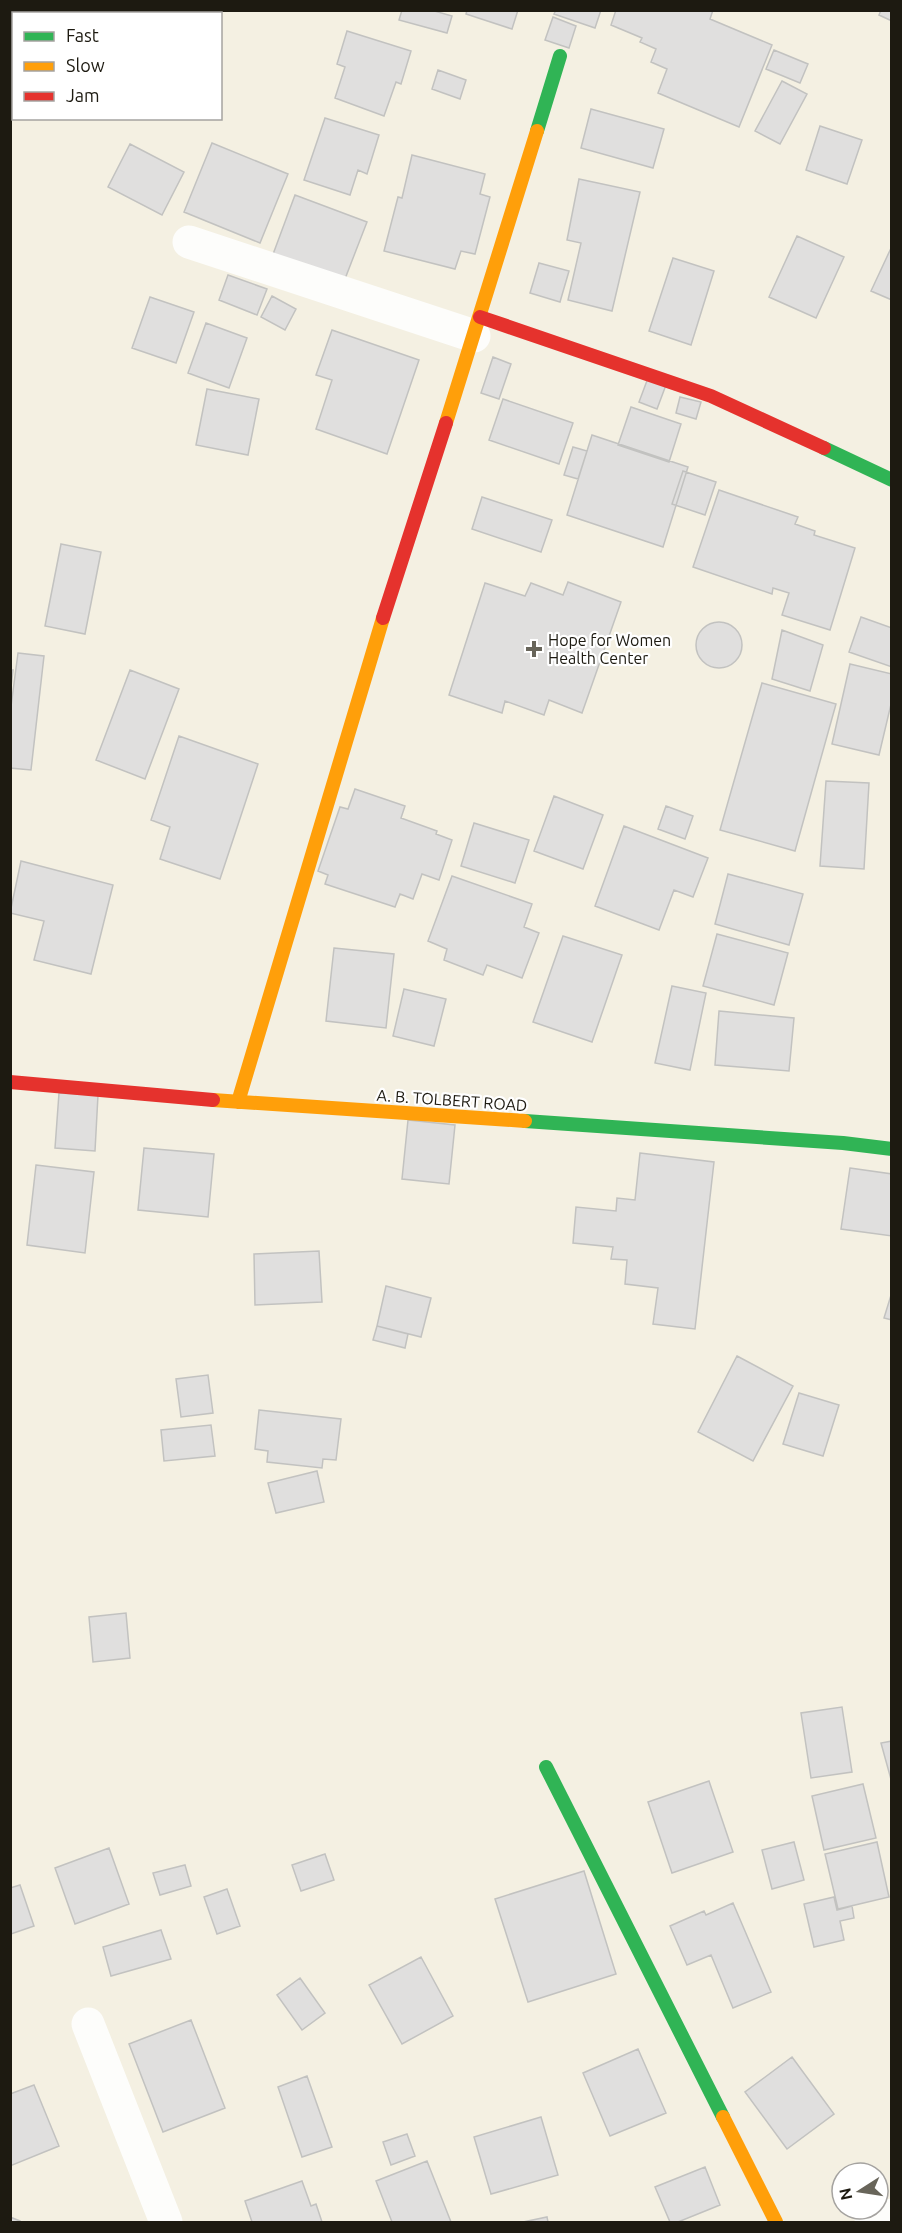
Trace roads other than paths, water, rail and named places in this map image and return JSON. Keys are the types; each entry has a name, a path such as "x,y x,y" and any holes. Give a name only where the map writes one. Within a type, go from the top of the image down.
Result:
{"street":[{"path":"238,1102 364,679 561,56"},
{"path":"189,242 711,396 891,480"},
{"name":"A. B. TOLBERT ROAD","path":"10,1082 238,1102 843,1143 891,1149"},
{"path":"546,1767 776,2223"},
{"path":"88,2024 166,2223"},
{"path":"871,2223 891,2215"}],"place":[{"name":"Hope for Women Health Center","path":"534,649"}]}
